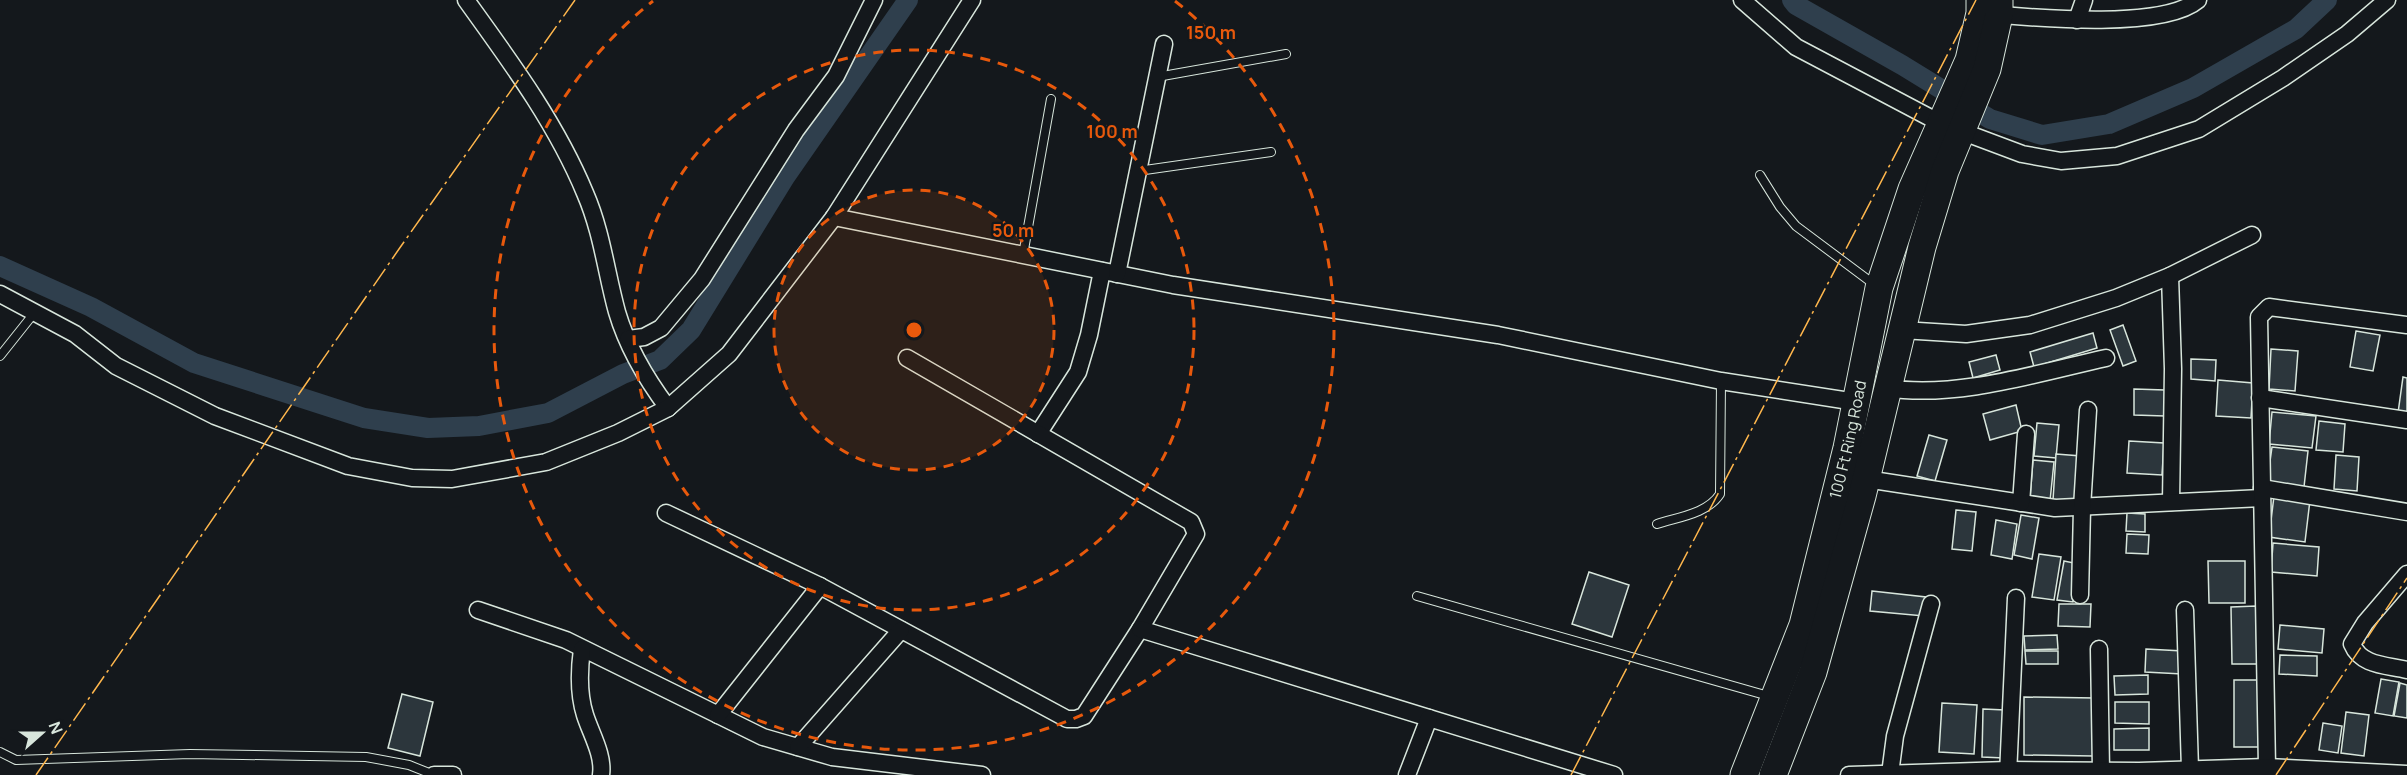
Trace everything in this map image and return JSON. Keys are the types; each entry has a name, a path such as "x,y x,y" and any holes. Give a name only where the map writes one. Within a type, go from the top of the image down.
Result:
{"main road":[{"path":"1955,119 2000,7"},
{"name":"100 Ft Ring Road","path":"1773,775 1803,625 1856,402 1879,288 1912,189 1955,119"},
{"name":"100 Ft Ring Road","path":"1744,775 1787,702 1813,672 1866,479 1922,247 1946,171 1955,119"}],"street":[{"path":"466,0 508,58 550,124 585,193 600,233 618,314 630,345 663,402"},
{"path":"630,345 661,328 702,279 796,130 836,76 874,0"},
{"path":"0,294 75,334 116,366 215,416 348,466 412,478 452,479 546,462 618,433 729,354 834,217 972,0"},
{"path":"1742,0 1796,47 1955,119 2022,154 2061,161 2117,156 2199,129 2283,78 2347,34 2387,0"},
{"path":"2077,20 2084,0"},
{"path":"2000,7 2077,20 2146,17 2166,7 2178,11 2198,0"},
{"path":"1038,434 1078,372 1110,272 1138,171 1164,44"},
{"path":"834,217 1173,285 1498,335 1720,381 1856,402"},
{"path":"1902,330 1966,334 2030,325 2116,298 2170,276 2252,235"},
{"path":"2170,276 2173,369 2171,502"},
{"path":"2267,767 2258,325 2262,312 2269,307 2407,326"},
{"path":"666,513 820,586 1067,719 1076,720 1084,716 1140,629 1196,534 1195,528 1191,522 907,358"},
{"path":"1887,388 1905,391 1956,389 2106,358"},
{"path":"2260,398 2407,420"},
{"path":"2080,595 2088,410"},
{"path":"2021,503 2026,434"},
{"path":"1866,479 2055,508 2171,502 2262,493 2407,512"},
{"path":"2407,574 2365,623 2352,644 2356,655 2367,661 2407,670"},
{"path":"718,715 820,586"},
{"path":"2008,772 2016,598"},
{"path":"1885,774 1931,604"},
{"path":"478,610 566,640 763,736 832,757 982,775"},
{"path":"2185,610 2190,769"},
{"path":"1140,629 1614,775"},
{"path":"798,747 901,630"},
{"path":"582,649 579,672 580,689 584,713 598,751 602,775"},
{"path":"2099,649 2108,772"},
{"path":"1407,775 1429,718"},
{"path":"1849,775 2108,772 2267,767 2407,774"},
{"path":"434,775 453,775"}],"lane":[{"path":"1157,77 1286,54"},
{"path":"1023,255 1052,99"},
{"path":"1138,171 1271,152"},
{"path":"1760,175 1780,207 1796,226 1879,288"},
{"path":"0,356 35,312"},
{"path":"1657,524 1714,504 1720,494 1720,381"},
{"path":"1417,597 1787,702"},
{"path":"0,752 16,760 190,754 366,757 409,765 434,775"}],"building":[{"path":"2123,325 2136,361 2123,366 2110,330"},
{"path":"2356,331 2380,335 2373,371 2350,367"},
{"path":"2093,333 2097,348 2034,367 2030,352"},
{"path":"2271,349 2298,351 2295,391 2269,389"},
{"path":"1996,355 2000,370 1973,378 1969,362"},
{"path":"2191,359 2216,360 2215,381 2191,379"},
{"path":"2403,377 2407,378 2407,414 2398,413"},
{"path":"2218,380 2253,383 2251,418 2216,416"},
{"path":"2134,389 2165,390 2165,416 2134,415"},
{"path":"2016,405 2022,431 1990,440 1983,414"},
{"path":"2272,412 2316,416 2312,448 2269,444"},
{"path":"2319,421 2345,424 2343,452 2316,450"},
{"path":"2037,423 2059,425 2056,458 2034,456"},
{"path":"1929,435 1947,440 1935,481 1917,476"},
{"path":"2129,441 2164,443 2162,475 2127,473"},
{"path":"2272,447 2308,451 2304,487 2267,483"},
{"path":"2056,454 2081,456 2077,502 2053,500"},
{"path":"2336,455 2359,457 2357,491 2334,489"},
{"path":"2033,460 2054,462 2050,501 2030,499"},
{"path":"2274,496 2310,500 2305,542 2269,537"},
{"path":"1956,510 1976,512 1972,551 1952,549"},
{"path":"2127,513 2145,514 2145,532 2126,531"},
{"path":"2021,515 2039,518 2032,559 2014,555"},
{"path":"1996,520 2017,524 2012,559 1991,555"},
{"path":"2127,534 2149,535 2148,554 2126,553"},
{"path":"2273,543 2319,547 2317,576 2271,572"},
{"path":"2039,554 2061,557 2054,600 2032,597"},
{"path":"2064,561 2079,564 2073,602 2057,600"},
{"path":"2208,561 2245,561 2245,603 2209,603"},
{"path":"1589,572 1629,585 1612,637 1572,624"},
{"path":"1872,591 1926,597 1924,616 1870,611"},
{"path":"2059,604 2091,604 2090,627 2058,626"},
{"path":"2256,606 2257,664 2232,664 2231,607"},
{"path":"2280,625 2324,629 2322,653 2278,649"},
{"path":"2057,635 2058,649 2025,650 2024,636"},
{"path":"2146,649 2183,651 2182,674 2145,672"},
{"path":"2025,651 2058,651 2058,664 2026,664"},
{"path":"2280,655 2317,656 2317,676 2279,674"},
{"path":"2148,675 2148,694 2115,695 2114,676"},
{"path":"2381,679 2399,682 2393,716 2375,713"},
{"path":"2234,680 2261,680 2261,747 2234,747"},
{"path":"2400,683 2407,685 2407,718 2394,716"},
{"path":"402,694 433,702 420,756 388,748"},
{"path":"2024,697 2095,698 2094,756 2024,755"},
{"path":"2115,702 2149,702 2149,724 2115,723"},
{"path":"1942,703 1977,705 1974,754 1939,752"},
{"path":"1983,709 2005,710 2004,758 1982,757"},
{"path":"2346,712 2369,715 2364,756 2341,753"},
{"path":"2323,723 2342,726 2338,753 2319,750"},
{"path":"2149,728 2149,750 2114,750 2114,729"}],"waterway":[{"path":"0,266 91,307 194,363 364,418 428,428 479,426 548,413 623,374 660,360 691,330 785,177 908,0"},
{"path":"1792,0 1796,5 1902,65 1990,119 2042,135 2109,124 2193,88 2296,29 2327,0"}],"power":[{"path":"36,775 399,249 575,0"},
{"path":"1571,775 1976,0"},
{"path":"2276,775 2407,578"}]}
